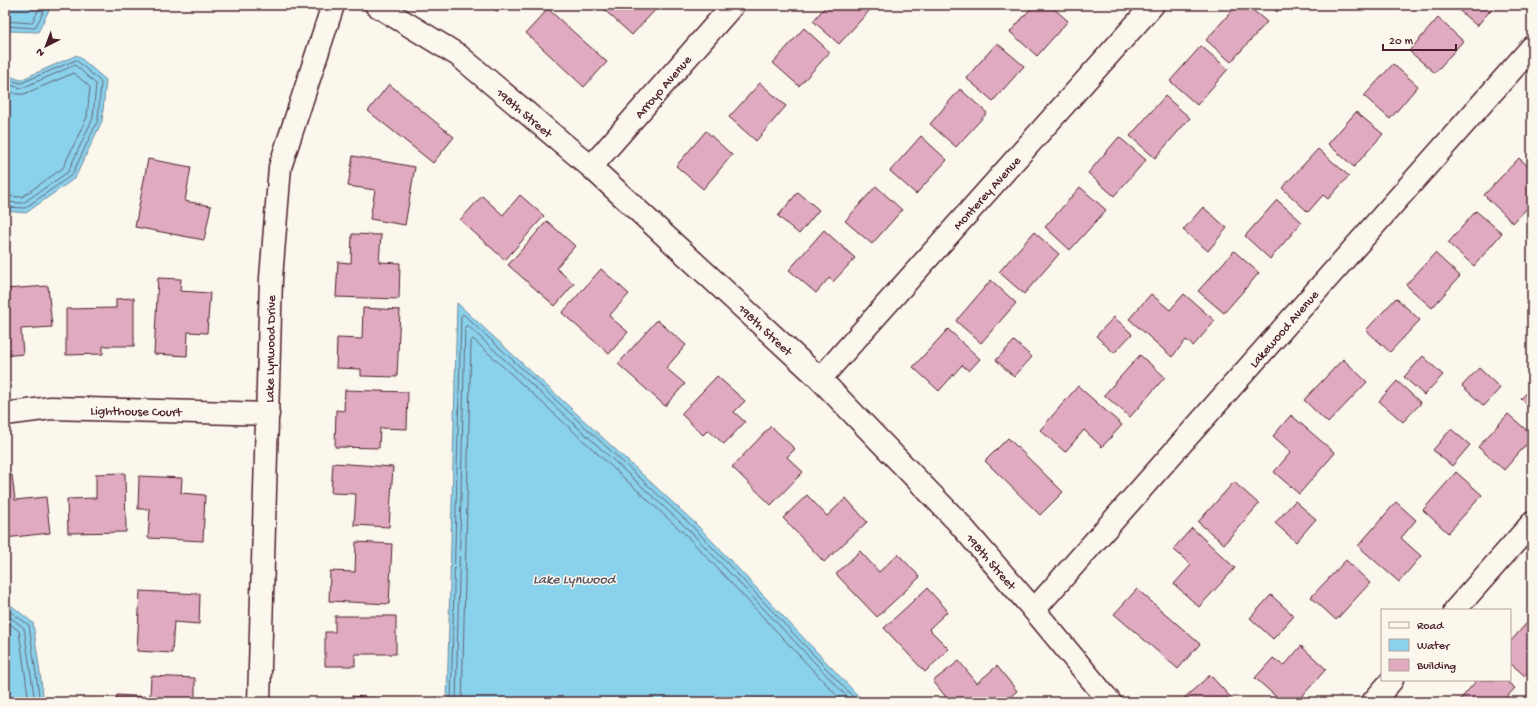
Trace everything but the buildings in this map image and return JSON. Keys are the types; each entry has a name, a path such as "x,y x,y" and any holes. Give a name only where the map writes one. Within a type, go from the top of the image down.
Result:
{"street":[{"name":"Lake Lynwood Drive","path":"259,702 271,278 280,167 333,5"},
{"name":"198th Street","path":"376,5 458,55 591,167 820,379 957,521 1034,610 1110,702"},
{"name":"Arroyo Avenue","path":"591,167 733,5"},
{"name":"Monterey Avenue","path":"820,379 1154,5"},
{"name":"Lakewood Avenue","path":"1034,610 1532,47"},
{"name":"Lighthouse Court","path":"5,414 51,408 268,414"},
{"path":"1456,609 1532,523"},
{"path":"1373,702 1391,681"}],"water":[{"path":"5,5 51,6 38,32 10,31 5,29"},
{"path":"77,55 106,80 102,121 75,178 26,213 5,211 5,74 20,80"},
{"name":"Lake Lynwood","path":"457,303 696,524 864,702 447,702"},
{"path":"5,603 12,606 33,623 44,702 5,702"}]}
